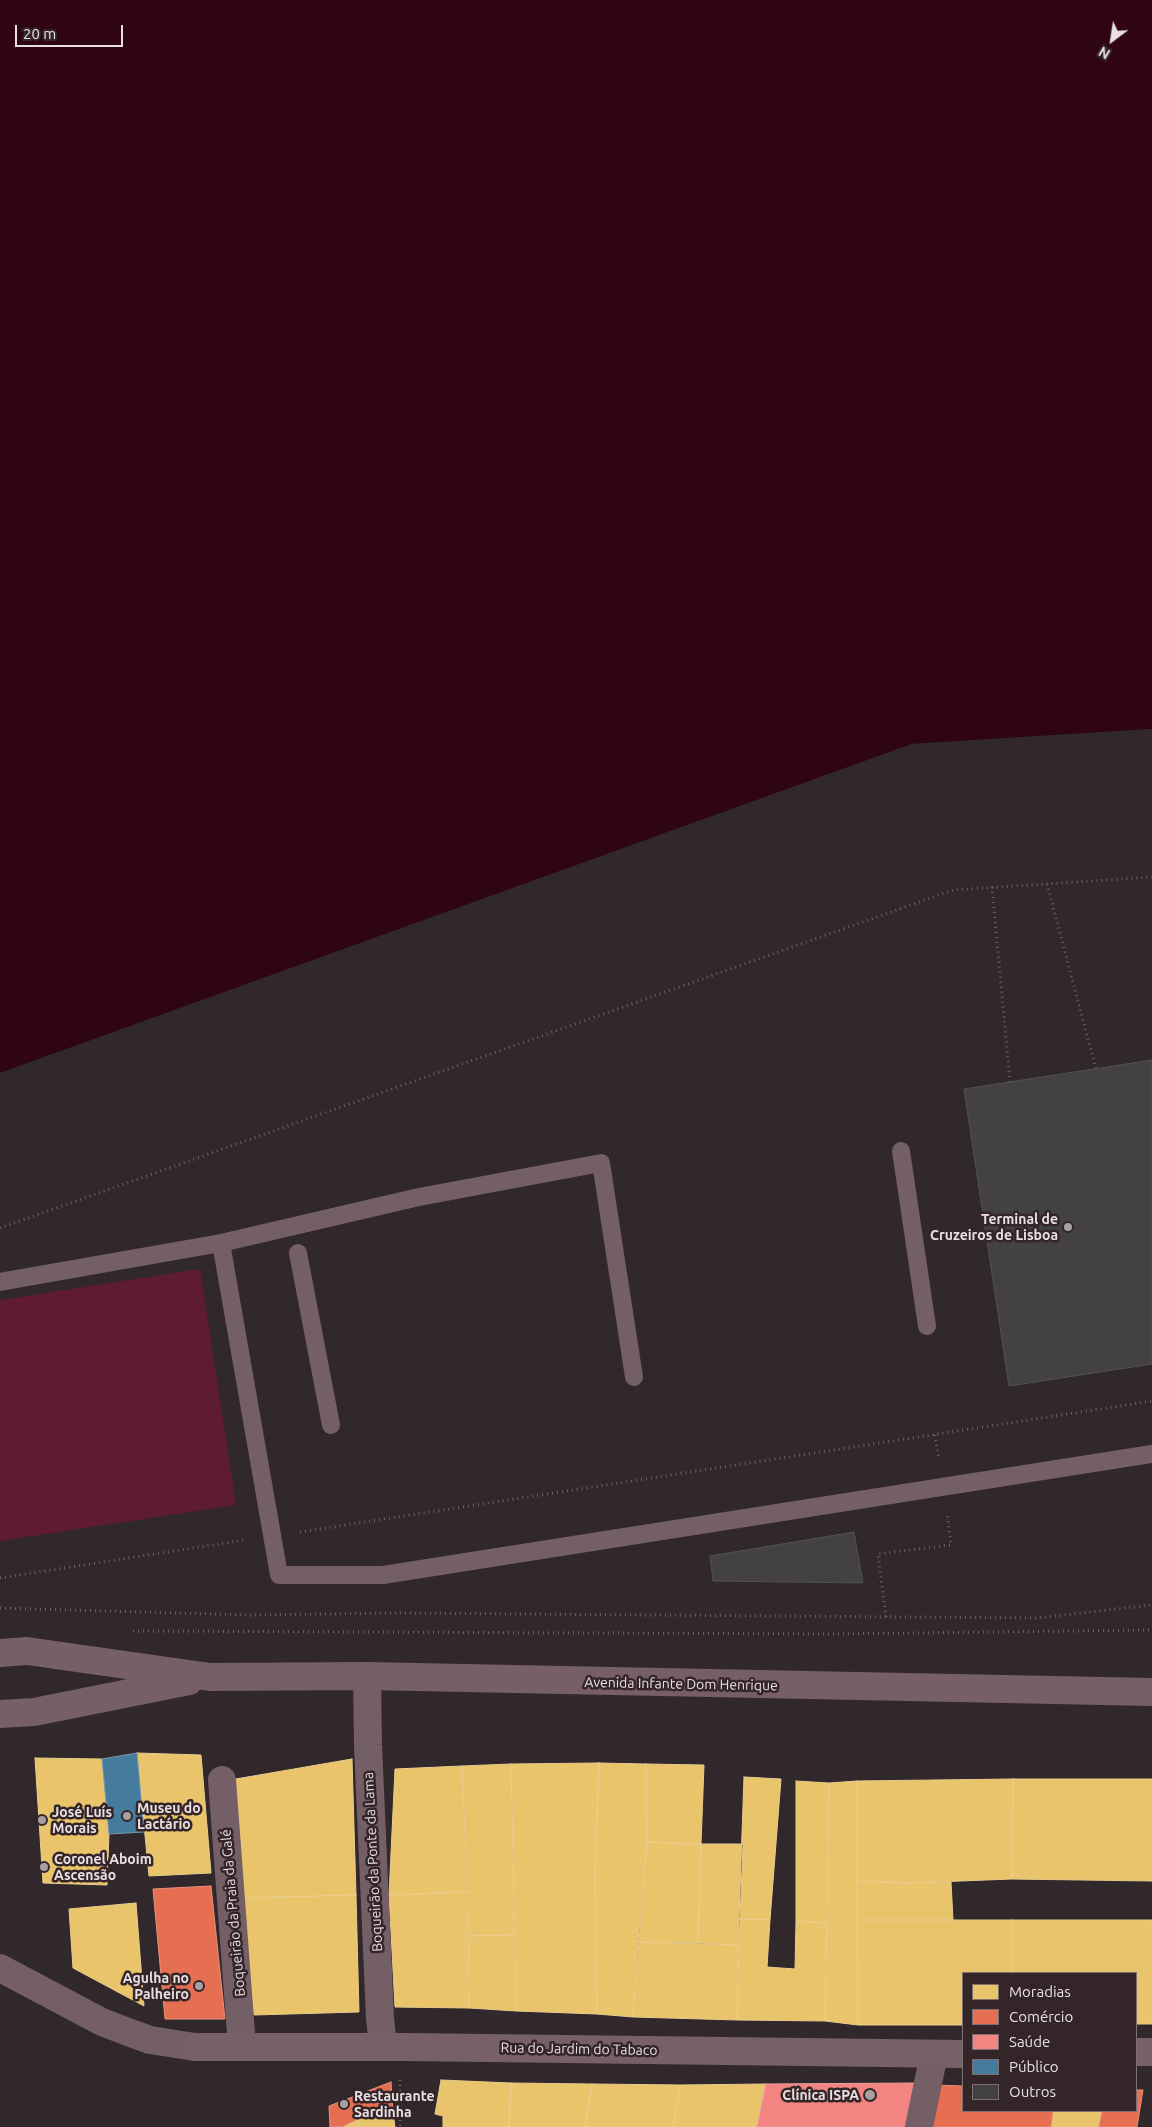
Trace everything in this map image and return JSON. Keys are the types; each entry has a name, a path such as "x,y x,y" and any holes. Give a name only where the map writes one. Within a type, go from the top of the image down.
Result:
{"main road":[{"name":"Avenida Infante Dom Henrique","path":"0,1654 27,1651 210,1677 367,1676 1152,1692"},
{"name":"Avenida Infante Dom Henrique","path":"0,1714 34,1712 210,1677"}],"street":[{"name":"Boqueirão da Ponte da Lama","path":"367,1676 368,1745 380,2018 383,2047"},
{"name":"Boqueirão da Praia da Galé","path":"222,1780 242,2047"},
{"name":"Rua do Jardim do Tabaco","path":"0,1968 102,2022 150,2040 194,2047 383,2047 962,2054"},
{"path":"1137,2052 1152,2052"},
{"path":"920,2127 934,2054"}],"lane":[{"path":"901,1151 927,1326"},
{"path":"0,1282 221,1243 420,1197 601,1163 634,1377"},
{"path":"221,1243 278,1575 383,1575 1152,1454"},
{"path":"298,1253 331,1425"}],"path":[{"path":"0,1228 953,890 1152,877"},
{"path":"1047,884 1096,1069"},
{"path":"992,887 1010,1082"},
{"path":"0,1578 1152,1401"},
{"path":"886,1617 878,1554 952,1545 935,1434"},
{"path":"0,1608 248,1615 397,1613 1038,1618 1152,1605"},
{"path":"125,1631 831,1634 1152,1630"},
{"path":"400,2071 400,2127"}],"shaded area":[{"path":"0,0 1152,0 1152,729 912,744 0,1073"},
{"path":"200,1269 236,1505 0,1541 0,1300"}],"pier":[{"path":"1152,729 1152,731 912,747 0,1075 0,1073 912,744"}],"building: Moradias":[{"path":"137,1753 201,1755 211,1873 149,1876"},
{"path":"35,1758 102,1759 109,1834 107,1885 43,1883"},
{"path":"352,1759 356,1895 243,1898 230,1780"},
{"path":"599,1763 646,1764 647,1842 633,2017 597,2014 595,1872"},
{"path":"599,1763 595,1872 597,2014 516,2011 511,1764"},
{"path":"511,1764 515,1935 469,1936 462,1766"},
{"path":"646,1764 704,1765 701,1844 647,1842"},
{"path":"462,1766 468,1892 389,1895 395,1769"},
{"path":"744,1777 781,1779 770,1920 739,1919"},
{"path":"1013,1779 1152,1779 1152,1881 1012,1879"},
{"path":"1013,1779 1012,1879 909,1883 857,1881 857,1781"},
{"path":"796,1781 829,1783 827,1923 796,1921"},
{"path":"857,1781 858,2025 825,2021 829,1783"},
{"path":"647,1842 701,1844 698,1943 638,1942"},
{"path":"701,1844 743,1844 739,1945 698,1943"},
{"path":"857,1881 951,1882 953,1920 857,1920"},
{"path":"468,1892 469,2008 395,2007 389,1895"},
{"path":"356,1895 359,2012 254,2015 243,1898"},
{"path":"136,1903 144,2006 73,1968 69,1909"},
{"path":"739,1919 770,1920 767,1967 795,1969 796,1921 827,1923 825,2021 737,2020"},
{"path":"857,1920 1012,1920 1012,1972 962,1972 962,2025 858,2025"},
{"path":"1012,1920 1152,1920 1152,2024 1137,2024 1137,1972 1012,1972"},
{"path":"515,1935 516,2011 469,2008 469,1936"},
{"path":"638,1942 739,1945 737,2020 633,2017"},
{"path":"441,2080 511,2083 509,2127 443,2127 443,2116 435,2114"},
{"path":"511,2083 592,2084 585,2127 509,2127"},
{"path":"592,2084 681,2085 673,2127 585,2127"},
{"path":"766,2084 757,2127 673,2127 681,2085"},
{"path":"378,2109 393,2112 395,2127 359,2127 357,2120"},
{"path":"1053,2112 1102,2112 1099,2127 1051,2127"},
{"path":"357,2120 359,2127 342,2127"}],"building: Comércio":[{"path":"211,1886 225,2019 165,2019 153,1889"},
{"path":"391,2082 393,2112 378,2109 342,2127 330,2127 329,2106"},
{"path":"935,2085 962,2086 962,2112 1053,2112 1051,2127 928,2127"},
{"path":"1137,2090 1143,2090 1137,2127 1099,2127 1102,2112 1137,2112"}],"building: Saúde":[{"path":"919,2083 911,2127 757,2127 766,2084"}],"building: Público":[{"path":"137,1753 144,1832 109,1834 102,1759"}],"building: Outros":[{"name":"Terminal de Cruzeiros de Lisboa","path":"1152,1060 1152,1364 1009,1386 964,1089"},
{"path":"854,1532 863,1583 713,1581 710,1556"}],"place":[{"name":"Terminal de Cruzeiros de Lisboa","path":"1068,1227"},
{"name":"Museu do Lactário","path":"127,1816"},
{"name":"José Luís Morais","path":"42,1820"},
{"name":"Coronel Aboim Ascensão","path":"44,1867"},
{"name":"Agulha no Palheiro","path":"199,1986"},
{"name":"Clínica ISPA","path":"870,2095"},
{"name":"Restaurante Sardinha","path":"344,2104"}]}
